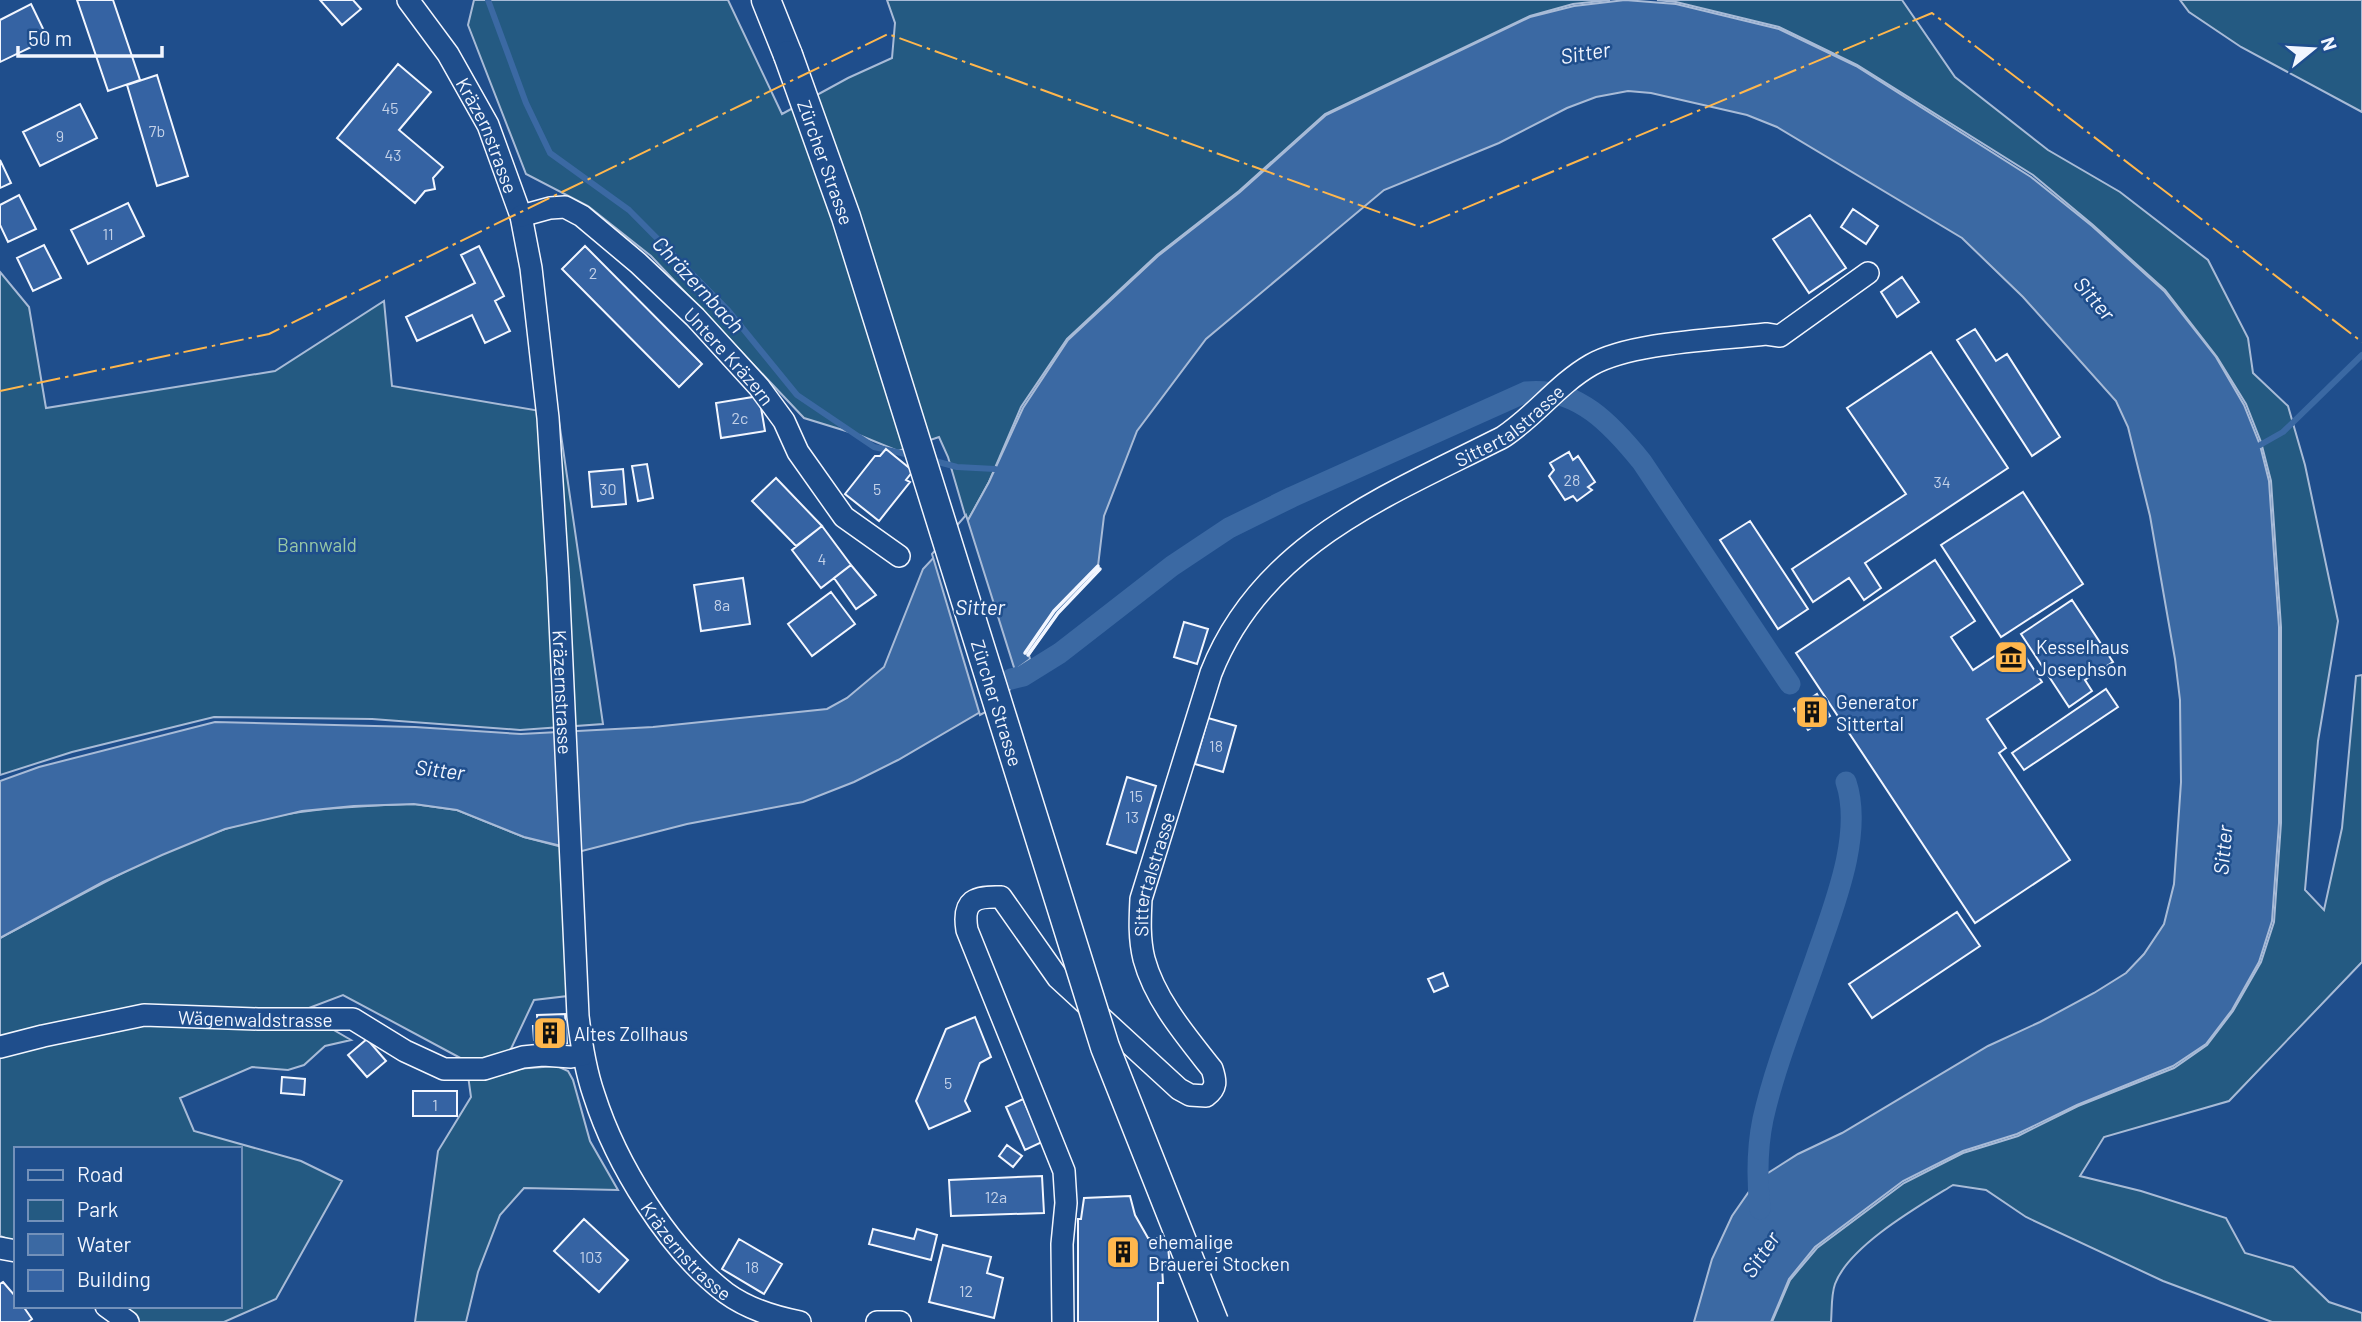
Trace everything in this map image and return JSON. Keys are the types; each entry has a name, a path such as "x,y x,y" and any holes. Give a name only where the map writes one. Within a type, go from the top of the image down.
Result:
{"main road":[{"name":"Zürcher Strasse","path":"766,0 842,206 1105,1047 1213,1322"}],"street":[{"name":"Kräzernstrasse","path":"408,0 431,29 469,88 488,125 521,216 531,268 540,331 558,577 578,1016 583,1055 593,1093 616,1150 635,1185 666,1228 705,1274 727,1293 761,1312 800,1322"},
{"name":"Untere Kräzern","path":"521,216 565,207 582,216 638,263 695,317 759,387 784,421 797,452 844,517 899,556"},
{"name":"Sittertalstrasse","path":"1063,1322 1062,1244 1066,1203 1064,1171 967,930 967,908 980,896 1001,897 1058,978 1179,1089 1198,1097 1206,1096 1214,1090 1216,1081 1212,1069 1157,992 1144,958 1140,929 1141,899 1210,673 1221,646 1245,608 1291,559 1313,541 1358,511 1503,437 1591,365 1629,351 1766,334 1780,336 1868,273"},
{"name":"Wägenwaldstrasse","path":"0,1047 144,1015 353,1019 405,1051 444,1069 484,1069 523,1057 583,1055"},
{"path":"109,1308 128,1322"},
{"path":"877,1322 900,1322"}],"green space":[{"path":"474,0 728,0 782,114 848,78 892,58 895,23 887,0 1610,0 1573,4 1530,16 1325,114 1239,191 1157,255 1067,339 1021,407 989,482 967,522 948,457 939,437 898,451 859,435 804,418 651,256 588,206 526,174 468,25"},
{"path":"1657,0 1902,0 1955,77 2048,150 2120,192 2208,260 2248,338 2253,373 2288,406 2305,465 2338,621 2318,741 2305,890 2324,910 2342,828 2356,676 2362,675 2362,962 2229,1101 2104,1137 2080,1176 2141,1191 2226,1218 2245,1253 2293,1267 2329,1302 2362,1313 2362,1322 2272,1322 2163,1281 2026,1217 1986,1190 1953,1185 1887,1228 1855,1255 1835,1284 1831,1322 1772,1322 1790,1280 1817,1248 1904,1183 1963,1153 2018,1136 2078,1106 2174,1068 2207,1045 2233,1011 2261,962 2274,922 2281,823 2281,627 2271,481 2261,442 2246,404 2217,357 2165,290 2033,175 1857,65 1779,27 1676,2"},
{"path":"2180,0 2362,0 2362,112 2241,47 2189,12"},
{"name":"Bannwald","path":"0,272 29,307 46,408 275,371 384,301 392,386 558,414 603,724 520,730 372,719 214,717 72,752 0,775"},
{"path":"414,804 457,810 524,837 570,849 576,995 534,1000 501,1070 557,1066 568,1071 590,1141 618,1190 524,1188 500,1215 478,1272 466,1322 415,1322 438,1151 471,1097 466,1061 343,995 301,1011 351,1040 325,1046 304,1065 288,1070 252,1067 180,1098 194,1131 301,1161 342,1181 276,1299 224,1322 139,1322 119,1308 242,1308 242,1147 14,1147 14,1241 0,1236 0,938 139,865 196,840 248,822 342,808"}],"water":[{"name":"Sitter","path":"1625,0 1676,4 1779,29 1856,66 2031,177 2092,226 2164,291 2216,357 2244,405 2260,445 2269,481 2279,627 2279,823 2272,921 2259,962 2232,1010 2206,1044 2173,1066 2077,1105 2017,1134 1963,1151 1903,1181 1815,1247 1789,1279 1771,1322 1694,1322 1712,1259 1732,1216 1757,1180 1988,1046 2040,1022 2126,973 2144,954 2164,924 2174,884 2181,782 2180,700 2150,516 2128,427 2116,401 2023,297 1962,238 1777,127 1747,115 1651,93 1628,91 1596,97 1567,108 1499,143 1384,190 1206,339 1137,431 1104,516 1098,566 1100,569 1058,613 1029,655 1030,659 1018,668 999,701 898,760 854,782 803,802 687,824 582,851 524,837 457,810 414,804 302,811 225,829 162,855 103,882 0,938 0,781 39,767 215,722 415,727 521,734 653,727 827,709 847,698 884,667 923,569 967,522 989,482 1023,408 1068,340 1158,256 1240,192 1326,115 1530,17 1574,6"}],"pier":[{"path":"966,515 1017,677 1002,703 980,715 932,554"}],"building":[{"path":"77,0 113,0 140,80 108,91"},
{"path":"320,0 353,0 361,9 342,25"},
{"path":"31,4 48,39 0,62 0,20"},
{"path":"398,64 431,92 399,130 443,167 433,178 435,189 425,191 415,203 337,138"},
{"path":"157,75 188,176 157,186 127,85"},
{"path":"80,104 97,138 40,166 23,132"},
{"path":"0,160 11,183 0,188"},
{"path":"19,195 36,229 8,242 0,225 0,205"},
{"path":"128,203 144,236 88,264 71,230"},
{"path":"1853,209 1878,226 1866,244 1841,227"},
{"path":"1810,215 1846,268 1809,293 1773,239"},
{"path":"44,245 61,278 33,291 17,258"},
{"path":"479,246 504,296 495,301 510,331 485,343 472,315 417,341 406,317 475,283 461,255"},
{"path":"585,246 702,364 679,387 562,269"},
{"path":"1902,277 1919,302 1897,317 1881,292"},
{"path":"1975,329 1996,361 2007,354 2060,437 2032,456 1957,340"},
{"path":"1931,352 2008,468 1865,563 1881,588 1864,600 1849,578 1813,602 1792,569 1906,494 1847,408"},
{"path":"759,396 765,431 721,438 716,403"},
{"path":"886,449 913,471 906,480 910,482 879,521 845,494 875,456 880,456"},
{"path":"1569,452 1573,460 1578,456 1595,482 1588,487 1592,490 1577,501 1573,496 1565,500 1549,476 1554,470 1550,463"},
{"path":"647,464 653,498 638,501 632,466"},
{"path":"623,469 626,504 592,507 589,472"},
{"path":"776,478 822,526 796,546 752,501"},
{"path":"2023,492 2083,584 2001,637 1941,545"},
{"path":"1750,521 1808,609 1778,629 1720,540"},
{"path":"822,526 851,565 821,588 792,550"},
{"path":"1935,560 1975,621 1951,637 1973,670 2016,642 2042,682 1987,719 2006,748 1999,753 2070,860 1975,923 1796,653"},
{"path":"851,565 876,595 856,609 834,578"},
{"path":"743,578 750,624 701,631 694,585"},
{"path":"831,592 855,624 812,656 788,624"},
{"path":"2072,600 2113,662 2085,680 2092,691 2069,707 2021,634"},
{"path":"1184,622 1208,629 1197,664 1174,657"},
{"path":"2106,689 2118,707 2024,770 2012,753"},
{"name":"Generator Sittertal","path":"1817,694 1830,716 1808,730 1794,709"},
{"path":"1208,718 1236,726 1223,772 1195,764"},
{"path":"1127,777 1156,786 1136,853 1107,844"},
{"path":"1957,912 1980,946 1872,1018 1849,984"},
{"path":"1443,973 1448,986 1434,992 1428,979"},
{"name":"Altes Zollhaus","path":"565,1014 567,1043 537,1045 533,1026 538,1026 537,1015"},
{"path":"975,1017 991,1057 980,1063 965,1101 970,1111 929,1129 916,1101 946,1029"},
{"path":"367,1039 386,1061 367,1077 348,1055"},
{"path":"282,1077 305,1079 304,1095 281,1093"},
{"path":"413,1091 457,1091 457,1116 413,1116"},
{"path":"1023,1099 1042,1142 1025,1150 1006,1107"},
{"path":"1007,1145 1022,1156 1013,1167 999,1156"},
{"path":"1042,1176 1044,1213 951,1216 949,1180"},
{"name":"ehemalige Brauerei Stocken","path":"1130,1196 1135,1215 1148,1238 1167,1238 1170,1266 1162,1266 1163,1283 1158,1283 1158,1322 1078,1322 1078,1219 1081,1219 1084,1198"},
{"path":"584,1219 628,1260 599,1292 554,1251"},
{"path":"873,1229 914,1239 917,1229 937,1235 931,1260 869,1244"},
{"path":"739,1239 782,1264 764,1294 722,1269"},
{"path":"943,1245 991,1257 987,1273 1003,1278 994,1318 929,1302"},
{"path":"3,1282 14,1295 14,1308 24,1308 32,1319 28,1322 0,1322 0,1284"}],"waterway":[{"name":"Chräzernbach","path":"488,0 526,103 550,153 629,210 727,309 797,395 874,447 910,455"},
{"path":"2260,445 2283,432 2362,355"},
{"path":"1011,679 1023,676 1060,653 1172,566 1229,528 1526,392 1544,392 1562,395 1592,411 1631,448 1790,684"},
{"name":"Chräzernbach","path":"931,460 957,467 995,469"},
{"path":"1760,1209 1759,1153 1768,1098 1845,868 1851,823 1846,782"}],"wall":[{"path":"1025,653 1054,611 1098,566"},
{"path":"1028,655 1058,613 1100,569"}],"power":[{"path":"0,391 269,334 888,34 1420,227 1932,13 2362,342"}],"place":[{"name":"Kesselhaus Josephson","path":"2011,657"},
{"name":"Generator Sittertal","path":"1812,712"},
{"name":"Altes Zollhaus","path":"550,1033"},
{"name":"ehemalige Brauerei Stocken","path":"1123,1252"}]}
